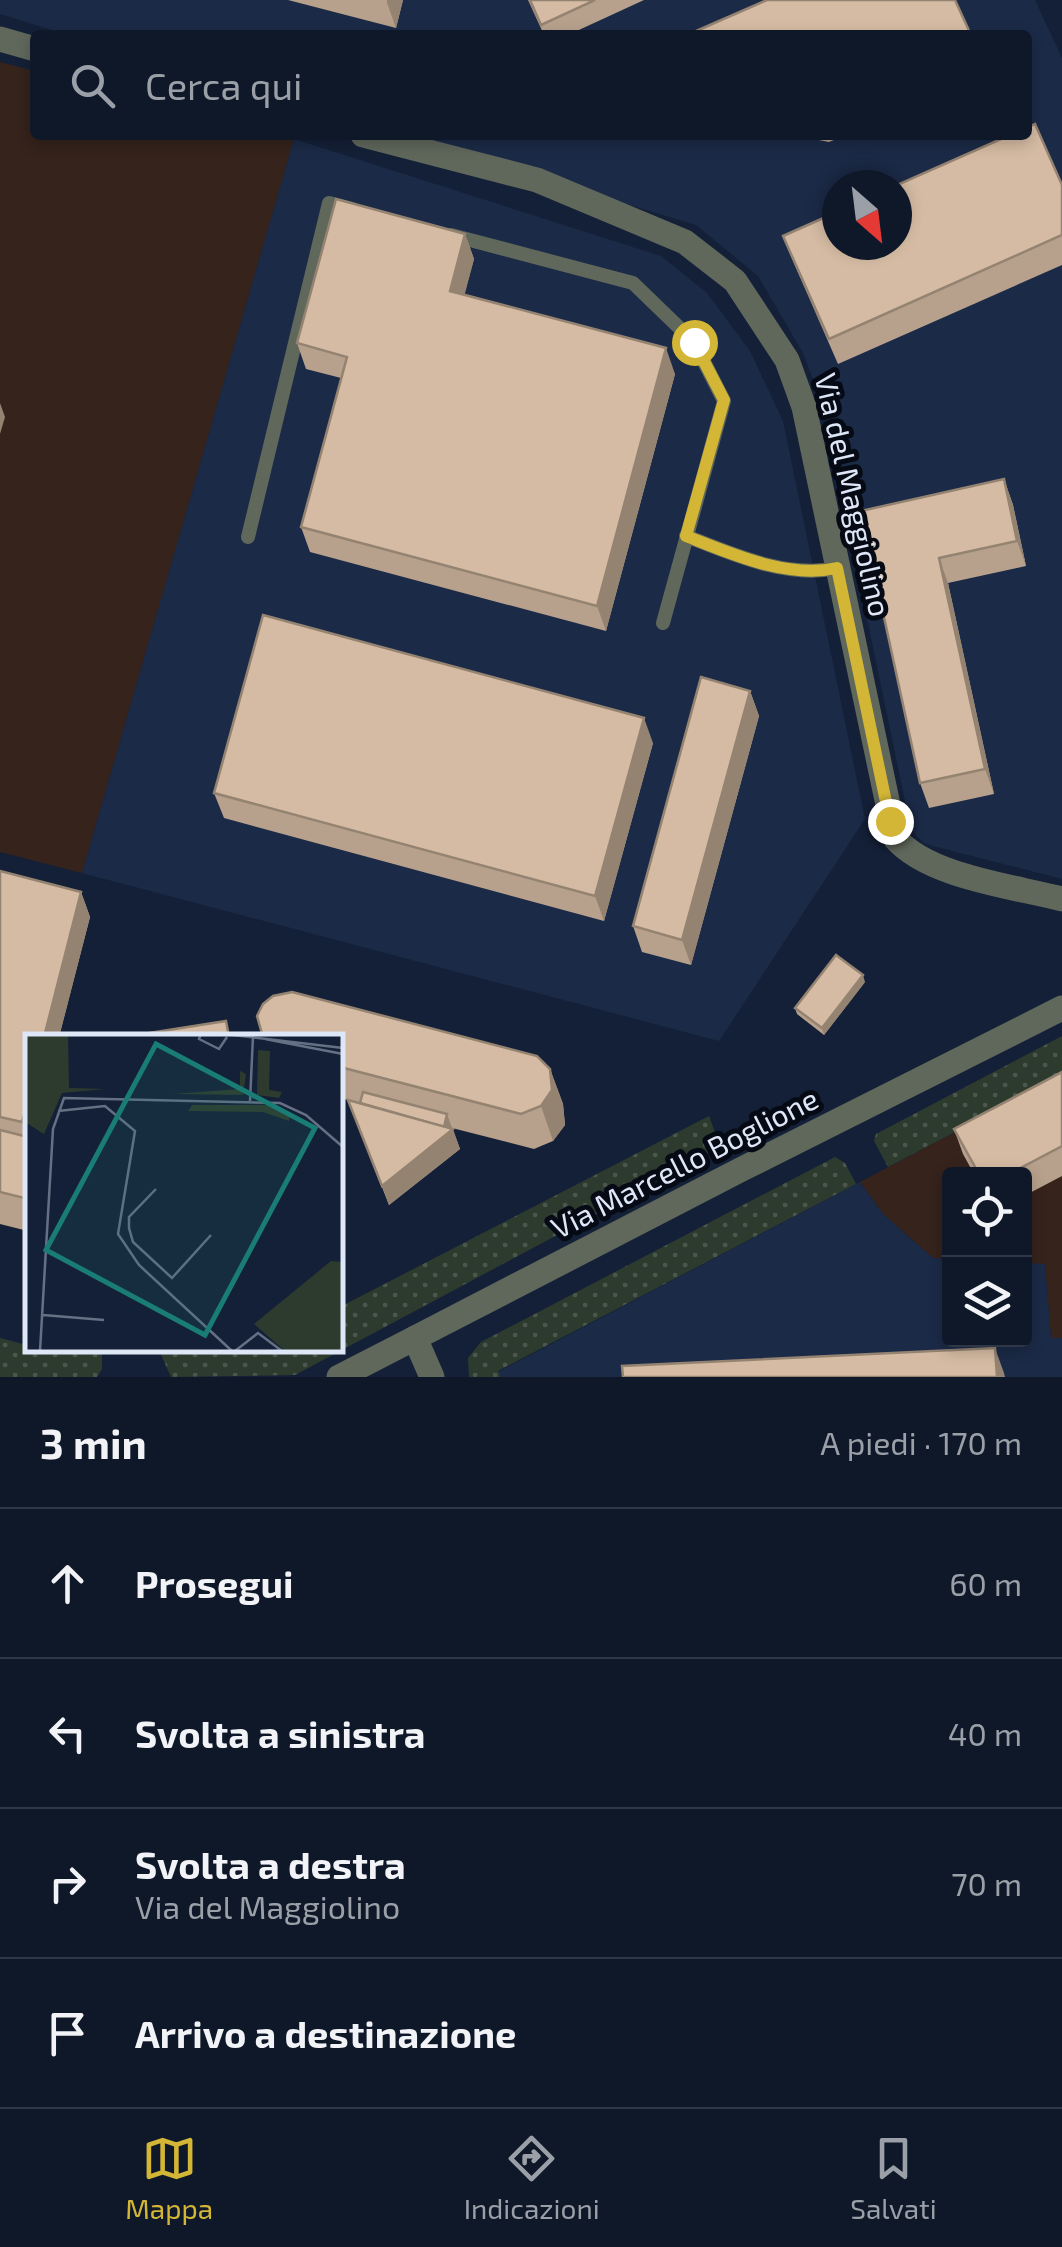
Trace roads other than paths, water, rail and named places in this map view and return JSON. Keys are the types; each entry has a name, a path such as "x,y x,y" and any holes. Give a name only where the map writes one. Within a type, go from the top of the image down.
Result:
{"street":[{"path":"0,39 30,47"},
{"name":"Via del Maggiolino","path":"382,140 536,180 685,242 735,281 787,360 804,407 895,838 932,865 1062,899"},
{"name":"Via Marcello Boglione","path":"339,1377 1062,1008"},
{"path":"415,1338 432,1377"}],"lane":[{"path":"248,537 330,203 367,213"},
{"path":"443,233 633,284 694,342 724,400 663,623"},
{"path":"686,536 749,560 818,572 837,568"}]}
